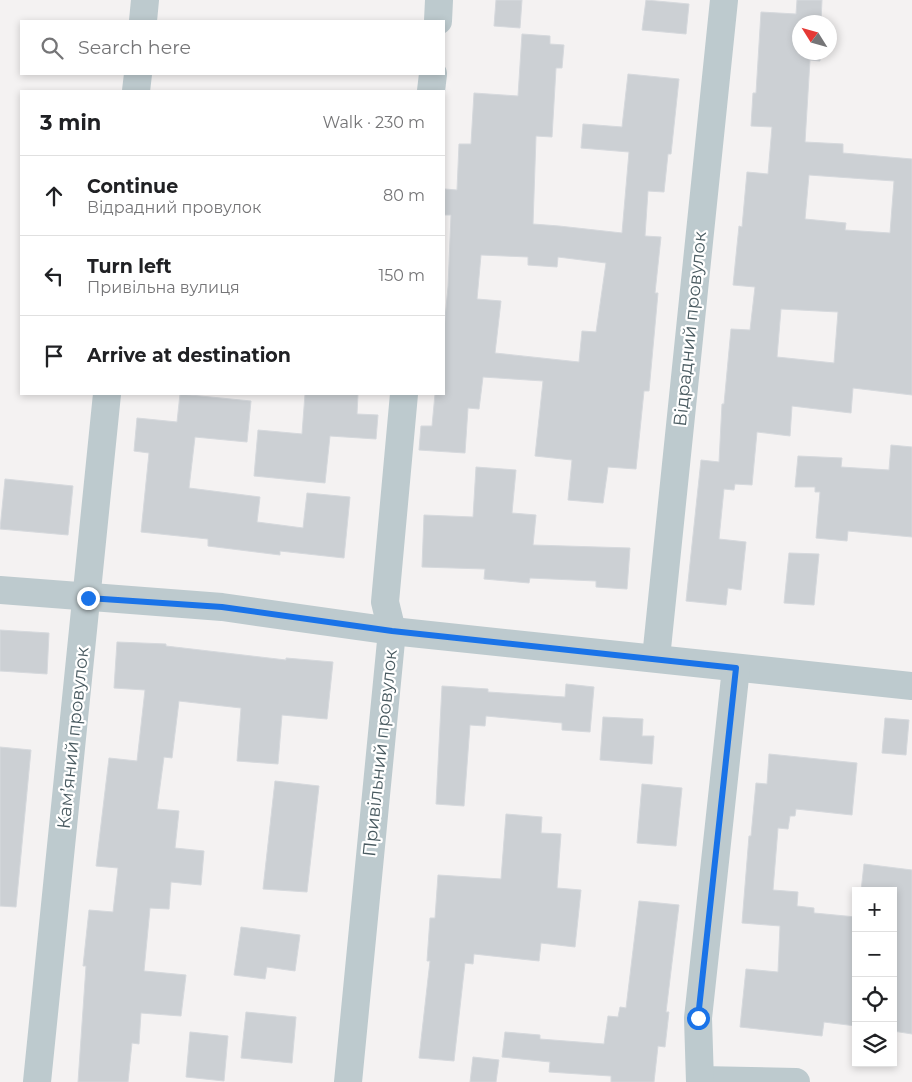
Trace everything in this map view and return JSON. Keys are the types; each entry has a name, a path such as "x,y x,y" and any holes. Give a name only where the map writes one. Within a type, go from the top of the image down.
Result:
{"street":[{"path":"143,20 145,0"},
{"path":"438,20 440,0"},
{"name":"Відрадний провулок","path":"656,658 724,0"},
{"path":"136,90 138,75"},
{"path":"431,90 433,75"},
{"name":"Камʼяний провулок","path":"37,1082 88,598 107,395"},
{"name":"Привільний провулок","path":"348,1082 392,631 386,602 404,395"},
{"path":"0,590 222,607 392,631 912,686"},
{"path":"736,668 698,1018 700,1081 796,1082"}],"building":[{"path":"496,0 522,0 520,28 494,26"},
{"path":"646,0 689,4 686,34 642,30"},
{"path":"797,0 822,0 821,15 792,15 792,60 810,60 805,142 843,144 843,153 912,159 912,395 853,388 851,413 792,406 790,436 757,432 752,485 735,484 734,490 724,489 719,539 746,542 741,590 728,588 726,605 686,601 701,460 719,462 722,404 724,404 731,329 750,330 755,287 733,285 739,226 742,227 747,172 768,174 772,127 751,126 753,93 756,93 761,12 796,14","holes":["809,175 894,181 890,233 845,230 846,223 805,219","781,309 838,312 834,363 777,357"]},
{"path":"522,34 550,36 550,44 564,45 562,68 556,68 552,137 536,136 533,224 622,233 629,152 581,148 583,124 622,127 628,74 679,79 671,154 668,154 664,192 648,191 645,236 661,237 655,293 658,293 649,391 644,391 636,469 608,467 603,503 568,500 572,460 535,456 543,381 483,377 479,409 468,408 465,453 419,450 421,426 432,426 435,395 445,395 445,318 451,215 445,215 445,189 457,190 459,144 471,144 474,93 518,96","holes":["481,255 528,257 528,265 557,267 558,257 606,263 596,332 582,331 579,362 495,353 501,301 477,299"]},
{"path":"180,395 251,401 247,442 195,437 189,488 260,497 257,522 303,528 307,493 350,497 344,558 280,551 280,555 208,546 208,539 141,532 149,453 134,451 137,418 177,422"},
{"path":"305,395 358,395 357,414 378,415 376,439 330,436 325,483 254,476 258,430 302,434"},
{"path":"891,445 912,447 912,537 848,531 847,541 816,538 820,492 815,492 815,487 795,487 798,456 842,458 841,467 889,470"},
{"path":"476,467 516,470 512,513 536,515 533,545 630,548 627,589 596,587 596,581 530,578 529,583 484,579 485,569 422,567 424,515 473,517"},
{"path":"5,479 73,486 68,535 0,529"},
{"path":"789,553 819,554 814,605 784,603"},
{"path":"0,630 49,633 47,674 0,671"},
{"path":"117,642 166,644 166,646 286,660 286,658 333,662 327,719 282,715 278,764 237,761 241,708 179,701 172,758 164,757 157,809 179,811 175,848 204,851 201,885 171,882 169,909 150,908 144,971 186,975 181,1016 141,1013 139,1044 132,1043 128,1082 78,1082 86,966 83,966 89,910 113,912 118,868 96,866 109,758 137,761 145,690 114,688"},
{"path":"566,684 594,687 590,732 562,730 562,723 486,716 485,726 470,725 464,806 436,804 442,686 488,689 488,692 565,697"},
{"path":"603,717 643,719 642,736 654,736 652,764 600,760"},
{"path":"885,718 909,720 906,755 882,753"},
{"path":"0,747 31,750 16,907 0,906"},
{"path":"769,754 857,763 852,815 796,809 795,816 790,816 788,829 778,828 773,890 798,892 797,906 814,908 814,913 852,917 852,1026 824,1022 822,1036 740,1027 746,969 778,972 780,926 742,923 749,836 751,836 756,783 767,784"},
{"path":"275,781 319,786 307,892 263,889"},
{"path":"642,784 682,788 676,846 637,843"},
{"path":"506,814 542,817 541,833 561,834 557,888 581,890 575,947 541,943 539,961 474,954 473,964 465,963 454,1061 419,1058 430,961 427,961 430,918 435,918 438,875 501,879"},
{"path":"864,864 912,870 912,1034 897,1032 897,887 861,887"},
{"path":"639,901 679,905 666,1012 669,1012 665,1047 658,1046 654,1082 611,1082 611,1076 549,1072 550,1062 502,1057 505,1032 540,1035 540,1039 604,1044 608,1016 618,1017 620,1007 626,1008"},
{"path":"241,927 300,935 295,971 267,967 265,979 234,975"},
{"path":"246,1012 296,1017 292,1063 241,1058"},
{"path":"190,1032 228,1036 224,1081 186,1077"},
{"path":"473,1057 499,1060 496,1082 470,1082"}],"route":[{"path":"88,598 222,607 392,631 736,668 698,1018"}]}
